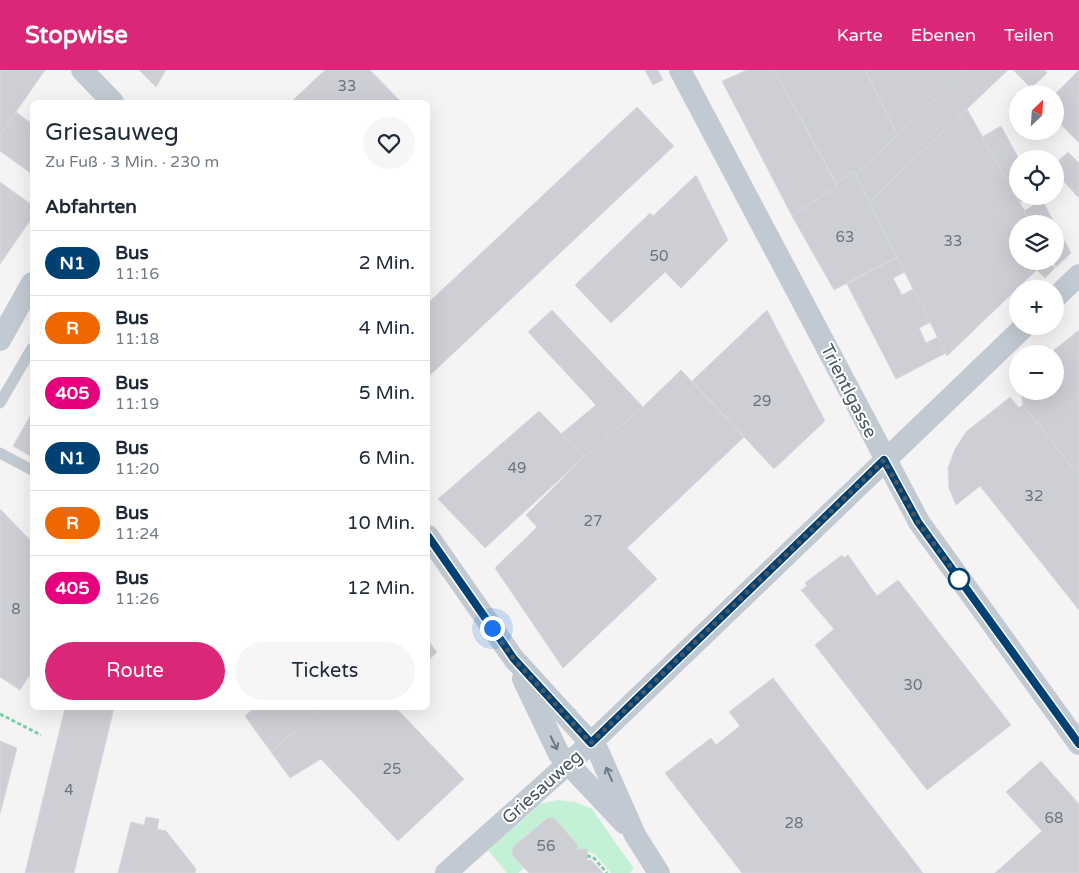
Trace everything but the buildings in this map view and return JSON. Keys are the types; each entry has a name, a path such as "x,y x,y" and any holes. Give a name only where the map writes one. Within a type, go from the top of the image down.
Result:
{"street":[{"path":"82,70 111,100"},
{"name":"Trientlgasse","path":"680,70 918,522 1079,744"},
{"path":"1064,290 1079,276"},
{"path":"0,340 30,288"},
{"name":"Griesauweg","path":"446,873 591,743 1016,335"},
{"path":"430,539 514,659 598,751 635,835 659,873"},
{"path":"514,659 559,754 635,835"}],"lane":[{"path":"0,403 30,351"},
{"path":"0,453 30,469"}],"path":[{"path":"0,714 41,735"},
{"path":"587,856 593,857 608,873"}],"green space":[{"path":"557,800 576,802 592,809 634,869 630,873 611,873 595,854 577,849 578,845 554,818 546,818 513,847 513,855 524,868 518,873 507,873 488,850 540,804"}],"bus line":[{"name":"N1","path":"430,539 514,659 591,743 884,460 918,522 1079,744"}],"route":[{"path":"492,628 514,659 591,743 884,460 918,522 961,581 959,579"}]}
